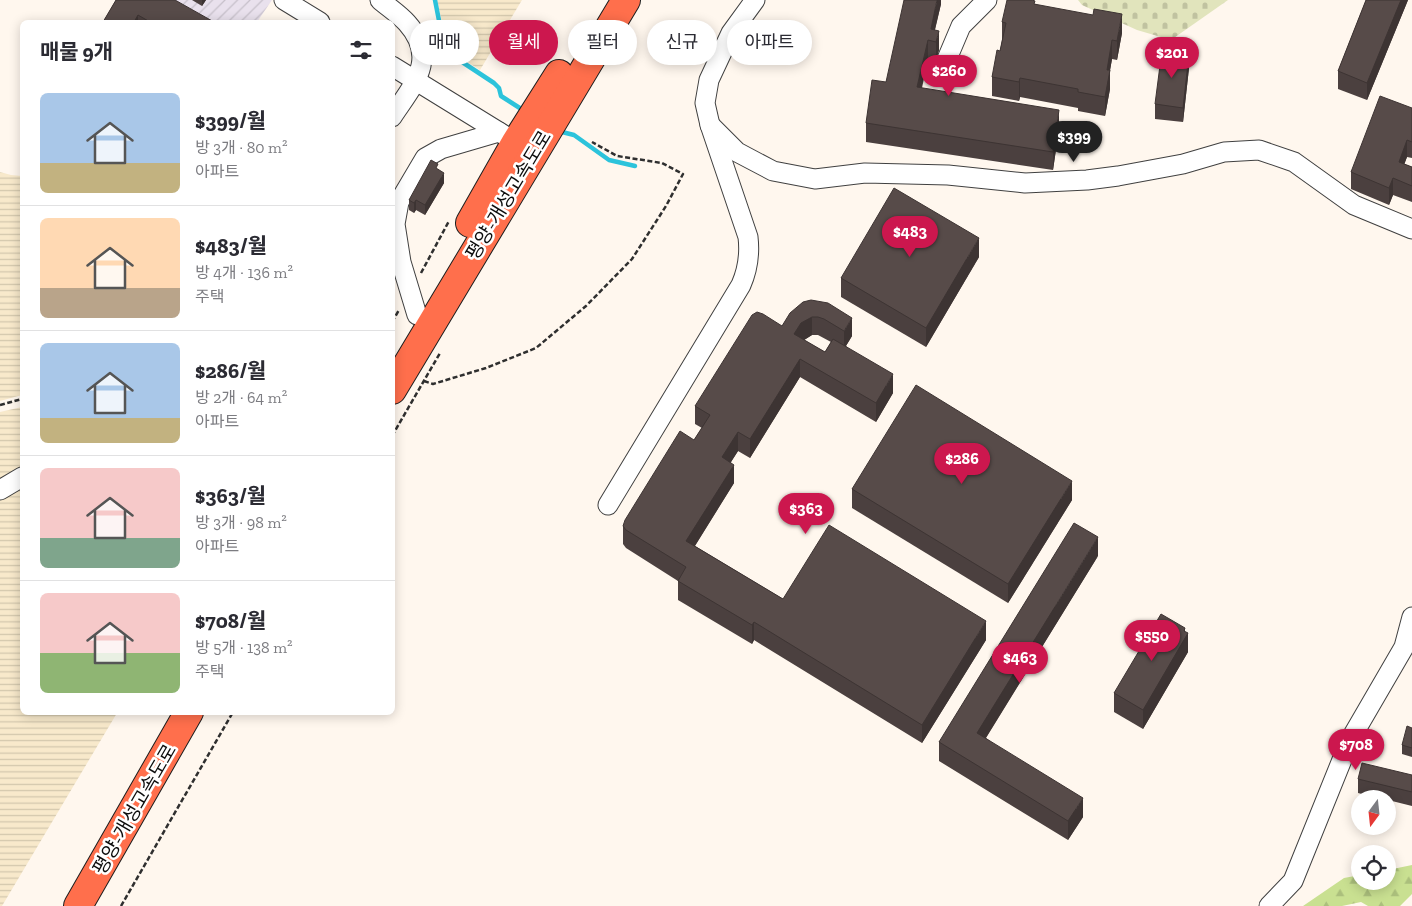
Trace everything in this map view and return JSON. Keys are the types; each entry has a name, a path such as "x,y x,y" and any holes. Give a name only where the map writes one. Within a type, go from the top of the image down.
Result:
{"highway":[{"name":"평양-개성고속도로","path":"395,384 527,130 604,0"},
{"name":"평양-개성고속도로","path":"395,348 407,309 527,130 626,0"},
{"name":"평양-개성고속도로","path":"78,906 187,715"},
{"name":"평양-개성고속도로","path":"98,906 207,715"}],"street":[{"path":"284,0 317,20"},
{"path":"380,0 406,23 420,42 421,71 395,113"},
{"path":"608,505 741,285 748,268 748,237 710,125 705,103 709,80 731,33 755,0"},
{"path":"947,59 962,26 987,0"},
{"path":"395,68 416,81 527,130"},
{"path":"710,125 738,152 773,172 815,179 865,173 948,175 1025,183 1087,180 1183,164 1224,152 1259,150 1294,162 1354,205 1412,229"},
{"path":"407,309 395,224 399,202 425,158 441,149 527,130"},
{"path":"0,490 20,479"},
{"path":"1268,906 1293,881 1350,740 1404,647 1412,617"}],"path":[{"path":"395,431 424,381 433,384 486,368 536,348 586,306 632,259 666,206 683,174 662,163 617,156 592,142"},
{"path":"407,309 452,216"},
{"path":"0,405 20,400"},
{"path":"121,906 231,715"}],"shaded area":[{"path":"169,0 272,0 258,20 204,20"},
{"path":"437,0 522,0 510,20 489,20 489,55 480,70 472,65 479,65 479,20 442,20"},
{"path":"0,172 20,176 20,396 0,401"},
{"path":"20,407 20,471 0,482 0,412"},
{"path":"20,487 20,715 116,715 2,906 0,906 0,499"}],"green space":[{"path":"1078,0 1228,0 1171,40 1137,30 1082,5"},
{"path":"1412,865 1412,894 1400,906 1368,906 1361,902 1342,906 1303,906 1344,878 1351,877 1351,890 1396,890 1396,868"}],"building":[{"path":"116,0 175,0 210,20 147,20 138,15 135,20 104,20"},
{"path":"904,0 937,0 931,29 939,31 936,42 928,40 917,87 1059,110 1053,152 866,123 872,80 886,82"},
{"path":"1007,0 1032,0 1035,1 1034,4 1093,15 1094,9 1122,14 1117,41 1112,40 1107,70 1110,70 1105,97 1078,92 1078,89 1020,78 1019,82 992,77 997,50 1000,51 1006,23 1002,22"},
{"path":"1366,0 1401,0 1367,83 1338,71"},
{"path":"1162,50 1189,54 1183,108 1155,104"},
{"path":"1380,96 1412,108 1412,142 1407,140 1399,162 1412,167 1412,186 1393,178 1389,188 1351,172"},
{"path":"431,160 438,164 436,168 444,173 425,205 416,200 414,203 409,200"},
{"path":"894,188 979,238 926,328 841,278"},
{"path":"811,300 828,303 852,318 844,331 824,319 812,317 801,323 794,334 825,352 833,339 893,374 876,403 800,359 750,439 738,432 722,457 734,465 686,541 783,599 829,525 986,621 922,725 754,622 752,625 678,581 686,567 626,530 623,526 680,431 694,440 710,415 695,406 752,315 757,312 763,314 782,326 790,313 803,302"},
{"path":"916,385 1072,481 1008,584 852,489"},
{"path":"1074,523 1098,537 977,733 1083,798 1068,821 939,742"},
{"path":"1161,614 1185,628 1184,631 1188,633 1143,710 1114,693"},
{"path":"1407,726 1412,728 1412,748 1402,745"},
{"path":"1362,763 1412,775 1412,792 1358,779"}],"waterway":[{"path":"435,0 443,41 453,56 494,83 499,88 501,96 526,112"},
{"path":"558,131 574,135 609,160 635,166"}]}
